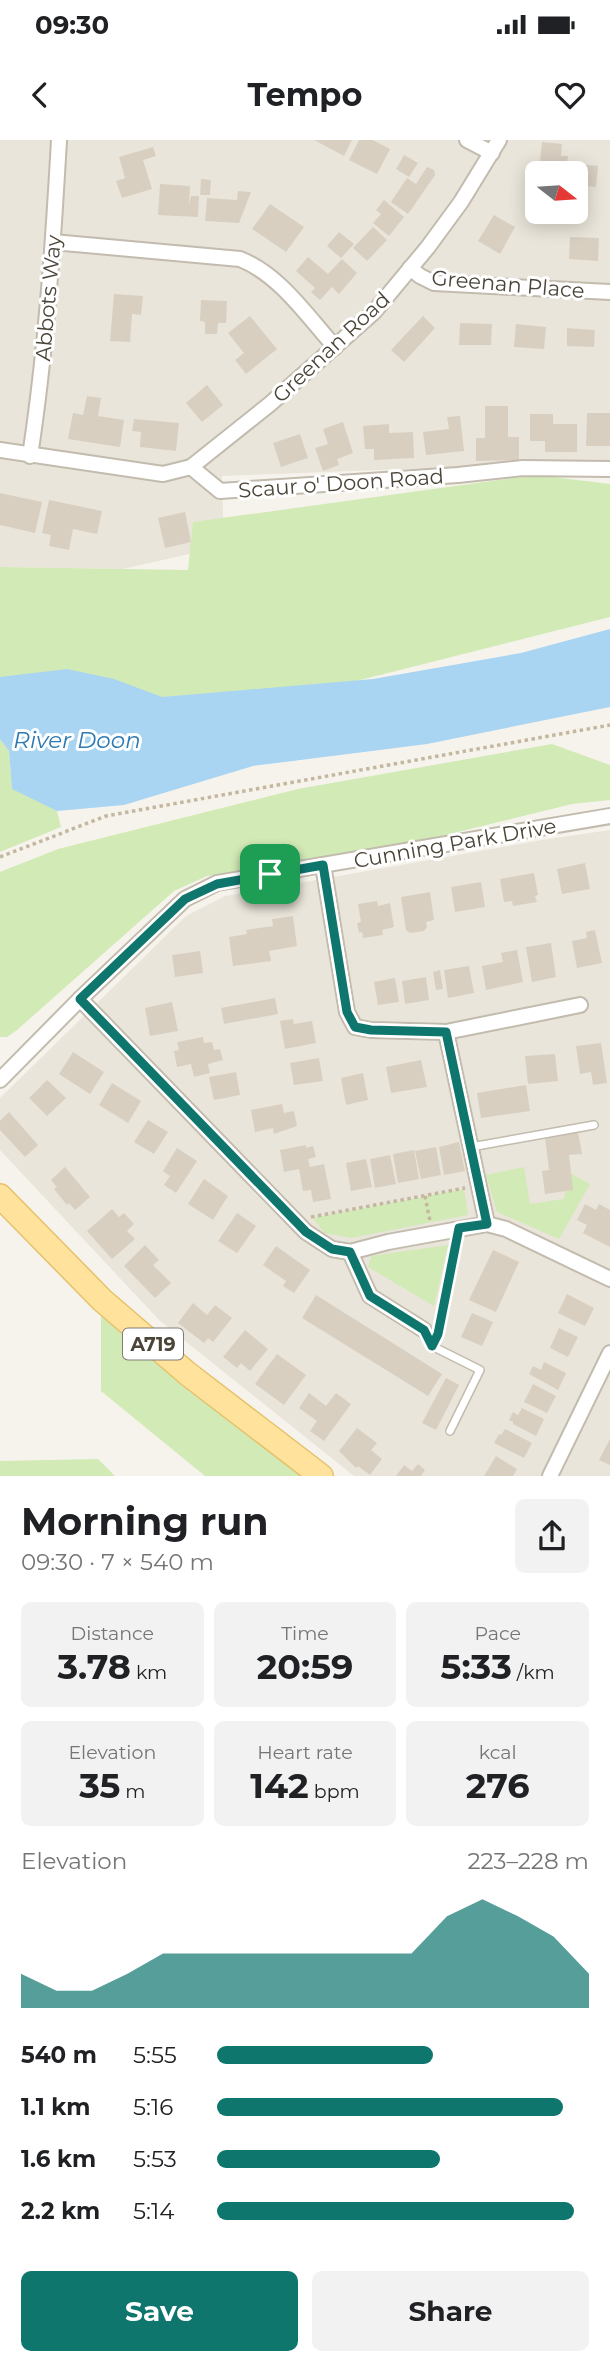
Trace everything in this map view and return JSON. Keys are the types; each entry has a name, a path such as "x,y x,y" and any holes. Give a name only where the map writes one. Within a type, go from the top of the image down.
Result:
{"main road":[{"name":"A719","path":"0,1196 103,1300 188,1374 321,1476"}],"street":[{"name":"Abbots Way","path":"30,456 43,367 54,242 59,140"},
{"path":"467,140 495,146"},
{"name":"Greenan Road","path":"191,467 250,421 373,312 428,247 461,202 495,146"},
{"path":"54,242 240,258 259,266 292,298 335,347"},
{"name":"Greenan Place","path":"410,268 434,283 610,292"},
{"path":"0,450 163,474 191,467"},
{"name":"Scaur o' Doon Road","path":"191,467 220,491 523,468 610,469"},
{"name":"Cunning Park Drive","path":"0,1080 185,899 217,884 610,816"},
{"path":"323,865 347,1012 355,1027 371,1030 446,1032 580,1005"},
{"path":"80,999 306,1232 332,1249 350,1252 487,1224 506,1229 610,1279"},
{"path":"446,1032 487,1224"},
{"path":"350,1252 370,1296 424,1330"},
{"path":"550,1476 610,1353"}],"lane":[{"path":"470,1147 594,1125"},
{"path":"424,1330 432,1346 480,1370 450,1431"}],"path":[{"path":"0,857 106,816 610,725"},
{"path":"295,1221 479,1186"},
{"path":"425,1196 433,1233"},
{"path":"432,1346 438,1334 459,1228"}],"shaded area":[{"path":"0,140 610,140 610,467 485,466 222,476 224,546 123,569 0,567"},
{"path":"610,830 610,1476 354,1476 160,1321 0,1150 0,1098 186,916 225,896"}],"green space":[{"path":"536,475 610,484 610,617 194,722 0,706 0,567 188,570 193,522"},
{"path":"0,739 9,751 12,788 57,811 61,827 0,852"},
{"path":"552,744 610,765 610,800 572,804 323,865 207,876 174,891 17,1030 7,1037 0,1037 0,872 58,849 298,789"},
{"path":"524,1167 530,1204 564,1199 570,1173 590,1184 559,1239 497,1212 486,1175"},
{"path":"464,1189 468,1215 351,1238 324,1233 313,1218"},
{"path":"448,1245 434,1306 368,1267 371,1256"},
{"path":"101,1303 311,1476 205,1476 101,1391"},
{"path":"98,1459 115,1476 0,1476 0,1461"}],"water":[{"name":"River Doon","path":"610,629 610,707 427,744 253,766 124,805 57,811 12,789 9,751 0,739 0,677 67,669 114,679 162,697 373,679 521,653"}],"building":[{"path":"314,140 352,140 344,156"},
{"path":"359,140 373,140 390,149 377,174 349,160"},
{"path":"542,142 562,144 561,156 568,156 567,161 540,161"},
{"path":"153,147 156,156 143,160 152,189 122,198 116,181 125,178 119,157"},
{"path":"404,155 418,163 409,177 396,169"},
{"path":"588,165 598,166 596,187 588,186"},
{"path":"427,167 434,170 435,175 408,214 391,202 407,178 416,184"},
{"path":"201,179 211,180 210,195 200,195"},
{"path":"160,184 190,186 189,205 191,196 199,196 198,217 158,215"},
{"path":"238,191 251,192 239,223 205,221 207,198 237,200"},
{"path":"384,200 404,217 389,236 373,223 381,214 376,210"},
{"path":"270,204 304,227 286,252 252,229"},
{"path":"494,215 515,227 500,254 478,241"},
{"path":"373,227 387,240 367,261 353,248"},
{"path":"339,232 354,244 341,258 327,246"},
{"path":"570,237 599,238 598,261 569,259"},
{"path":"308,257 328,274 342,259 357,273 339,294 332,287 320,300 311,292 315,288 296,271"},
{"path":"114,294 143,296 141,315 132,314 130,342 110,341"},
{"path":"201,300 227,301 226,323 218,323 217,334 205,334 205,322 200,321"},
{"path":"250,316 277,349 246,374 235,360 244,353 228,333"},
{"path":"423,316 435,328 404,362 391,350"},
{"path":"460,323 492,324 491,345 459,345"},
{"path":"516,324 546,327 544,349 514,347"},
{"path":"567,328 595,330 594,347 567,346"},
{"path":"207,385 223,405 202,422 186,403"},
{"path":"87,396 101,398 98,416 124,420 120,447 68,439 73,413 83,415"},
{"path":"485,406 508,406 508,437 519,437 519,460 476,461 476,438 485,438"},
{"path":"587,413 610,413 610,446 586,446"},
{"path":"530,414 553,414 553,424 577,424 577,452 545,452 545,441 530,441"},
{"path":"460,416 464,451 426,455 423,432 449,429 447,417"},
{"path":"134,419 179,423 176,451 140,447 141,432 132,431"},
{"path":"343,422 353,453 337,459 339,465 323,471 315,448 328,444 323,429"},
{"path":"389,424 389,433 413,432 414,458 374,460 374,449 365,449 363,426"},
{"path":"300,434 308,458 281,467 273,443"},
{"path":"0,493 42,502 35,533 0,525"},
{"path":"49,500 102,511 97,534 73,529 69,550 49,546 51,535 42,533"},
{"path":"185,512 191,542 165,548 158,518"},
{"path":"585,863 590,889 562,894 557,869"},
{"path":"534,873 537,902 513,906 512,901 504,902 500,879"},
{"path":"481,882 485,907 455,912 451,887"},
{"path":"430,892 434,920 426,922 424,931 410,933 406,930 401,897"},
{"path":"377,901 378,906 390,903 394,927 382,930 383,935 363,938 357,923 361,922 358,904"},
{"path":"293,916 297,946 269,951 271,961 233,966 229,937 247,934 246,930 273,926 272,919"},
{"path":"595,930 602,963 577,968 572,941 587,938 586,932"},
{"path":"551,943 556,977 532,982 526,947"},
{"path":"517,950 523,982 486,990 482,966 503,962 501,953"},
{"path":"200,951 203,973 175,977 172,955"},
{"path":"469,966 474,993 448,998 444,970"},
{"path":"440,970 443,989 436,990 433,972"},
{"path":"426,977 429,1000 405,1004 402,981"},
{"path":"395,978 399,1002 378,1005 374,982"},
{"path":"275,998 278,1014 224,1024 221,1008"},
{"path":"172,1002 178,1031 150,1036 145,1008"},
{"path":"293,1019 294,1024 312,1021 316,1043 285,1049 280,1021"},
{"path":"203,1037 204,1043 212,1042 214,1050 220,1049 223,1060 208,1064 210,1073 194,1077 191,1064 177,1067 174,1051 179,1050 177,1042"},
{"path":"601,1043 607,1083 593,1085 591,1072 580,1074 576,1046"},
{"path":"73,1052 104,1072 90,1094 59,1074"},
{"path":"555,1054 558,1081 528,1084 525,1056"},
{"path":"319,1058 323,1081 294,1085 290,1063"},
{"path":"421,1060 427,1087 391,1093 386,1067"},
{"path":"236,1072 240,1095 214,1100 209,1077"},
{"path":"363,1073 368,1100 346,1105 341,1078"},
{"path":"47,1080 66,1098 47,1116 29,1098"},
{"path":"112,1083 141,1101 128,1123 99,1105"},
{"path":"526,1085 530,1111 481,1118 477,1093"},
{"path":"282,1104 284,1113 294,1111 297,1126 274,1134 273,1128 255,1132 251,1110"},
{"path":"9,1112 38,1145 25,1157 0,1130 0,1121"},
{"path":"148,1120 168,1132 154,1154 134,1142"},
{"path":"578,1132 582,1154 569,1155 573,1190 545,1194 542,1171 549,1170 545,1137"},
{"path":"459,1142 465,1171 444,1175 439,1147"},
{"path":"306,1145 306,1148 313,1146 316,1157 308,1159 310,1167 324,1164 331,1199 313,1202 311,1190 303,1191 299,1169 284,1172 280,1150"},
{"path":"436,1147 441,1175 421,1179 415,1151"},
{"path":"177,1148 197,1161 176,1193 164,1185 170,1176 163,1171"},
{"path":"414,1150 419,1179 398,1183 393,1154"},
{"path":"390,1155 396,1184 375,1188 370,1159"},
{"path":"366,1159 372,1187 351,1191 346,1163"},
{"path":"65,1167 90,1197 75,1210 69,1203 67,1205 54,1189 57,1187 51,1180"},
{"path":"204,1179 228,1196 213,1220 188,1204"},
{"path":"585,1204 596,1210 599,1204 610,1210 610,1247 583,1233 587,1225 577,1220"},
{"path":"112,1209 119,1217 124,1213 134,1224 127,1231 135,1239 112,1259 87,1231"},
{"path":"237,1213 256,1226 237,1253 218,1241"},
{"path":"145,1245 159,1260 153,1265 171,1283 155,1298 124,1266"},
{"path":"276,1246 310,1270 294,1293 283,1286 286,1281 263,1265"},
{"path":"493,1250 519,1262 496,1312 469,1300"},
{"path":"567,1294 594,1308 585,1326 558,1313"},
{"path":"316,1295 442,1374 428,1396 302,1318"},
{"path":"193,1303 207,1315 215,1305 232,1318 213,1342 208,1338 204,1343 178,1323"},
{"path":"472,1313 493,1322 482,1346 461,1337"},
{"path":"559,1328 578,1337 568,1357 550,1348"},
{"path":"245,1330 268,1349 250,1371 241,1363 237,1368 223,1357"},
{"path":"277,1354 306,1375 284,1405 255,1384"},
{"path":"544,1362 566,1373 558,1390 529,1374 533,1366 541,1370"},
{"path":"446,1378 459,1385 436,1430 422,1423"},
{"path":"533,1384 556,1396 547,1413 524,1402"},
{"path":"309,1393 326,1406 336,1393 351,1404 324,1441 310,1431 317,1421 299,1408"},
{"path":"522,1408 544,1419 536,1436 509,1420 513,1412 518,1415"},
{"path":"357,1428 377,1443 371,1450 382,1459 370,1475 358,1466 356,1468 339,1451"},
{"path":"505,1429 532,1443 524,1458 494,1443"},
{"path":"610,1439 610,1465 599,1460"},
{"path":"496,1456 517,1469 513,1476 484,1476"},
{"path":"418,1464 425,1470 421,1476 396,1476 404,1465 412,1471"}],"route":[{"path":"323,865 347,1012 355,1027 371,1030 446,1032 487,1224 459,1228 438,1334 432,1346 424,1330 370,1296 350,1252 332,1249 306,1232 80,999 185,899 217,884 270,874 323,865"}]}
